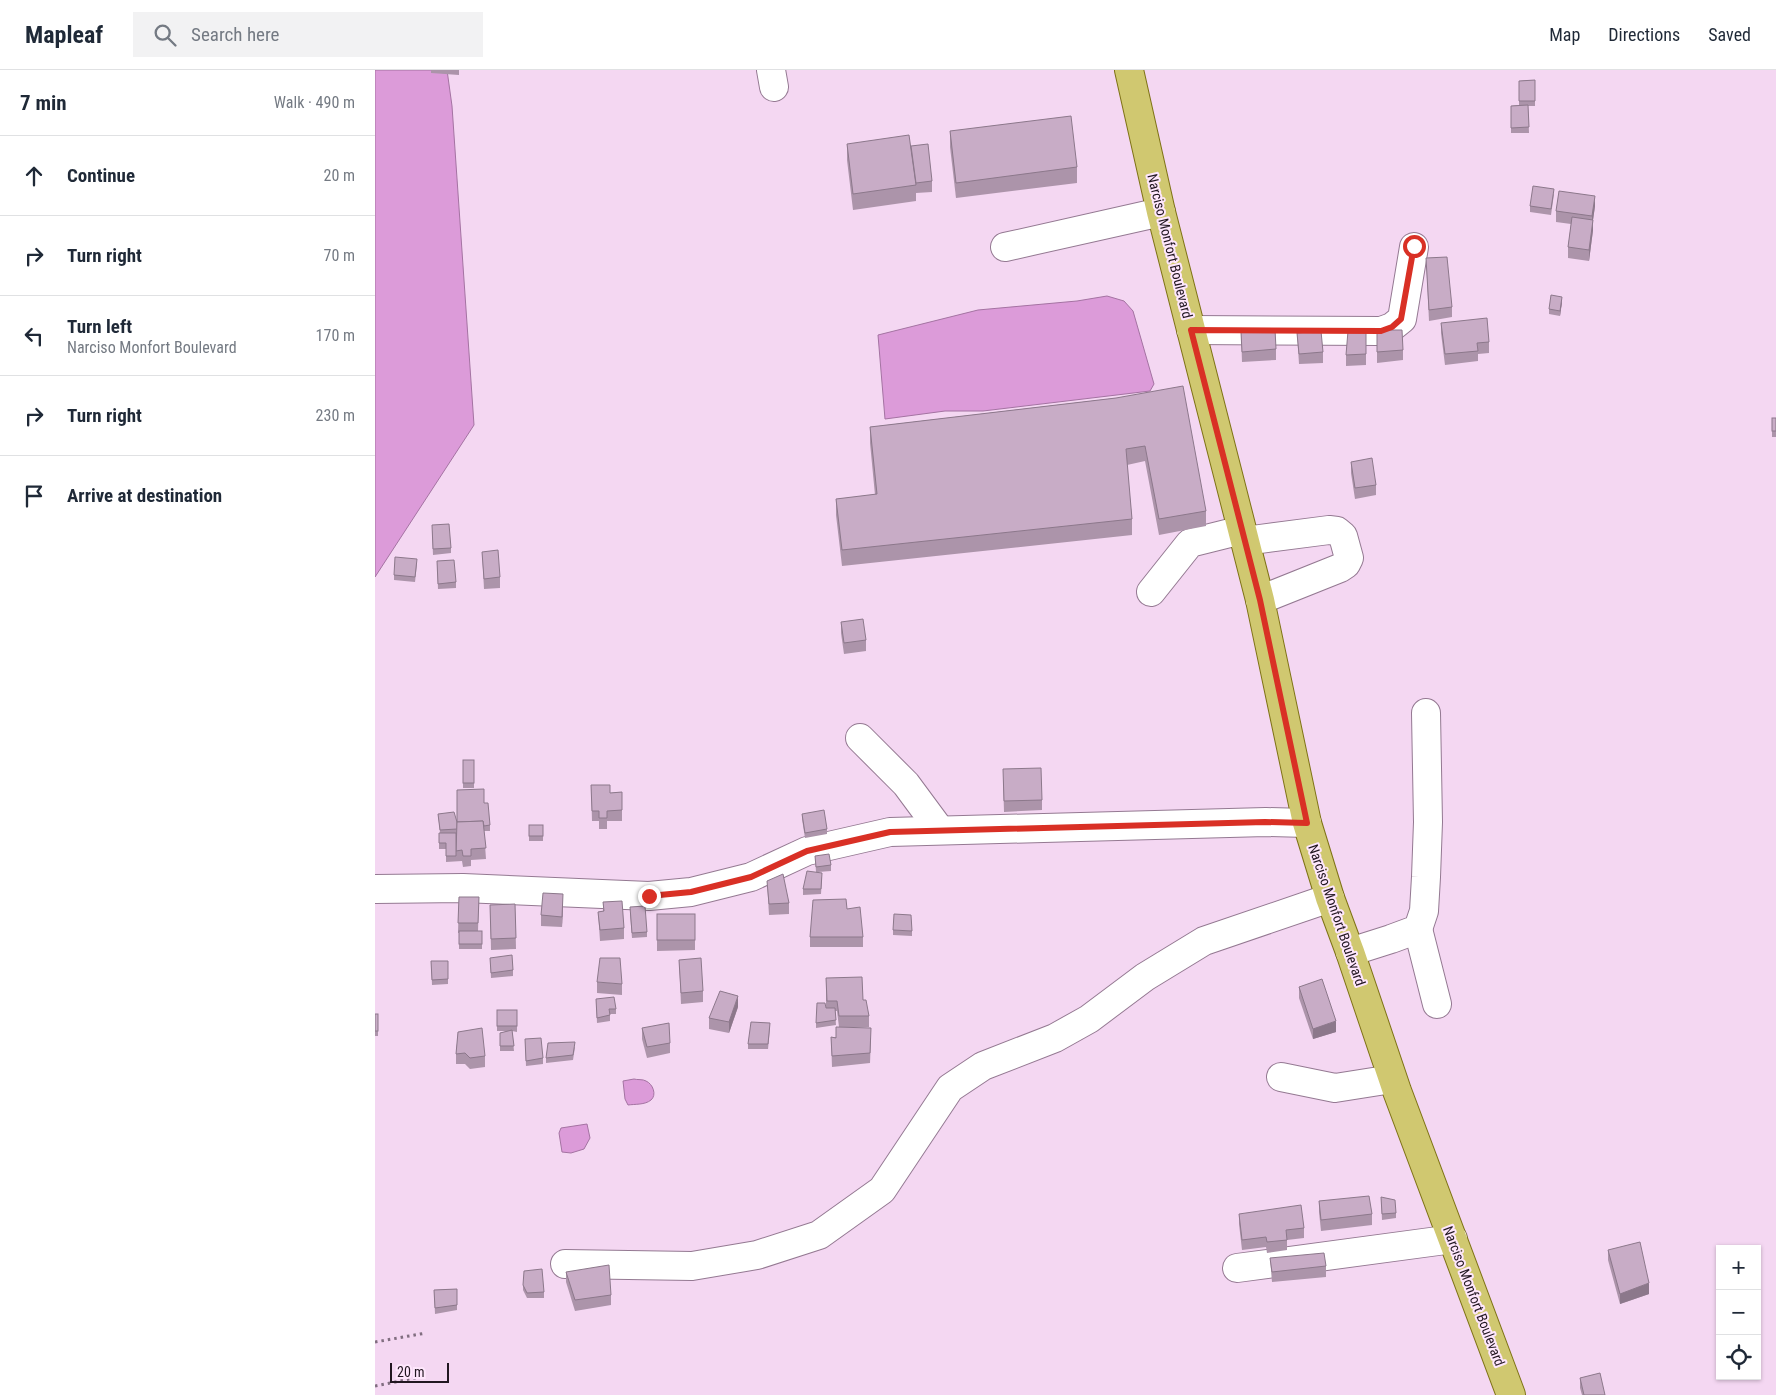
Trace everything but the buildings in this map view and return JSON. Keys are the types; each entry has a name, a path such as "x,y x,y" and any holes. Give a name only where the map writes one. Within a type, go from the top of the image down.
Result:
{"main road":[{"name":"Narciso Monfort Boulevard","path":"1129,70 1161,212 1260,600 1307,823 1330,898 1393,1079 1511,1395"}],"street":[{"path":"1005,247 1161,212"},
{"path":"1191,330 1381,331 1392,327 1401,319 1414,246"},
{"path":"1151,592 1190,543 1243,536 1329,530 1337,531 1343,536 1349,558 1346,564 1260,600"},
{"path":"1426,713 1426,877 1424,911 1418,929 1437,1004"},
{"path":"860,738 906,784 940,830"},
{"path":"375,889 463,888 649,896 691,892 751,877 807,851 890,832 1265,822 1307,823"},
{"path":"565,1264 692,1266 757,1255 819,1235 882,1190 950,1088 983,1066 1055,1038 1089,1019 1145,977 1205,941 1330,898"},
{"path":"1350,952 1418,929"},
{"path":"1281,1077 1335,1088 1393,1079"},
{"path":"1237,1268 1453,1239"}],"path":[{"path":"375,1342 426,1333"},
{"path":"375,1386 420,1378"}],"shaded area":[{"path":"375,70 447,70 452,106 474,425 375,577"},
{"path":"1107,296 1124,301 1133,311 1154,384 1150,391 983,411 945,411 885,419 878,335 978,310 1077,301"},
{"path":"645,1080 651,1085 654,1095 649,1102 628,1105 625,1099 623,1081"},
{"path":"587,1124 590,1138 584,1149 571,1153 562,1152 559,1133 561,1128"}],"route":[{"path":"649,896 691,892 751,877 807,851 890,832 1265,822 1307,823 1260,600 1191,330 1381,331 1392,327 1401,319 1414,246"}]}
